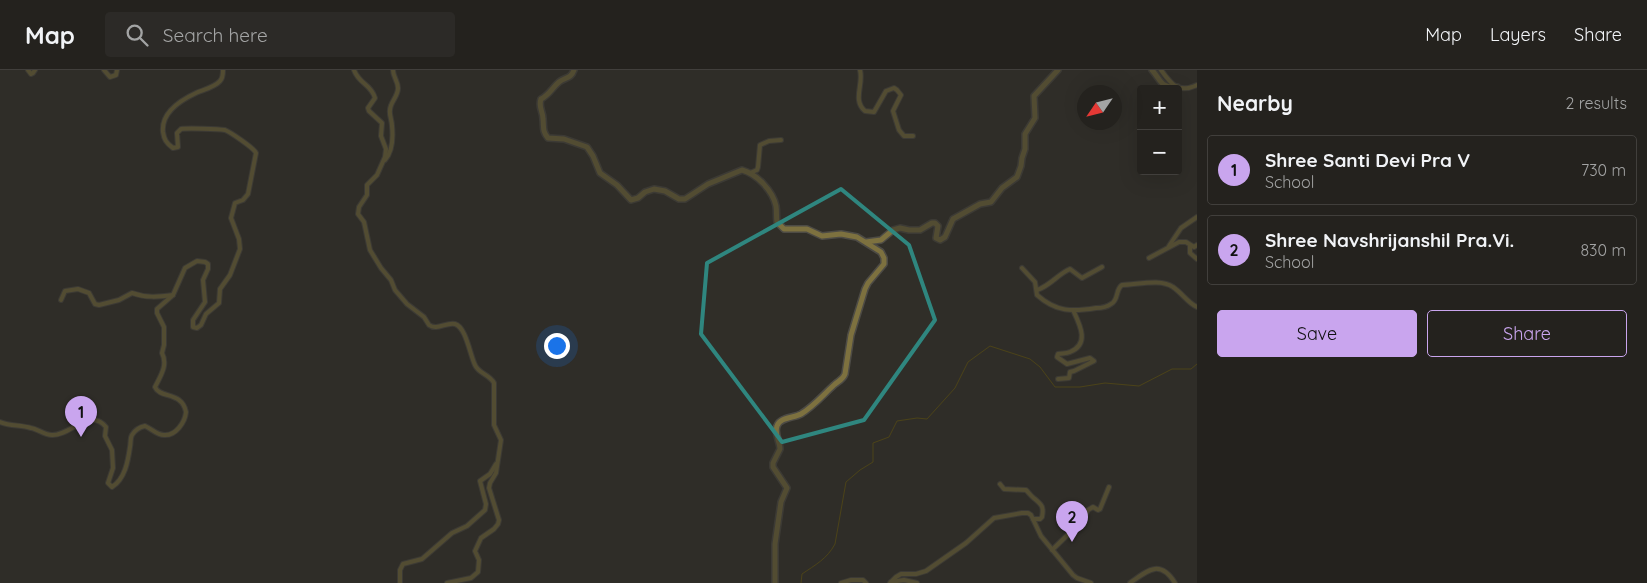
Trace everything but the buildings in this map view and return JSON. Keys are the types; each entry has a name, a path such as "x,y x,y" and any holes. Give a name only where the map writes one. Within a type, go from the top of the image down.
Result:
{"street":[{"path":"28,70 31,74 35,70"},
{"path":"104,70 110,77 114,77 117,70"},
{"path":"0,422 12,426 32,428 41,433 52,435 60,434 87,420 103,424 106,426 105,436 112,453 113,468 108,483 112,487 116,485 124,471 133,434 146,426 157,433 168,435 178,429 185,418 185,408 181,402 176,397 158,392 155,387 164,368 165,361 162,352 164,327 157,309 172,295 185,268 197,261 206,262 208,269 203,280 205,302 195,316 192,324 194,328 199,327 206,314 219,303 220,289 230,276 240,249 239,239 231,215 235,203 243,200 248,194 252,168 256,158 255,150 226,131 181,129 177,133 178,147 173,148 165,140 164,120 176,106 190,96 218,83 222,78 224,70"},
{"path":"354,70 357,77 371,88 375,96 374,101 368,108 382,123 381,136 386,152 377,175 367,185 367,195 358,211 364,222 370,250 391,280 395,290 407,304 424,317 429,326 435,328 455,324 464,330 466,342 475,367 478,371 491,378 494,383 494,425 500,440 496,473 489,488 499,520 498,524 481,538 475,551 479,560 478,572 471,578 447,583"},
{"path":"384,161 388,157 391,146 392,125 390,108 398,94 398,85 393,76 393,70"},
{"path":"574,70 570,77 558,83 552,91 541,99 540,108 544,133 548,138 564,139 587,147 600,173 614,183 631,200 654,189 665,191 679,199 685,199 708,184 742,170 750,173 767,187 776,205 777,222 784,229 807,229 822,236 849,235 866,242 881,252 884,261 865,289 851,335 843,378 835,383 810,407 799,414 782,420 777,426 776,433 780,449 773,467 787,488 781,502 776,537 774,566 776,583"},
{"path":"860,70 862,81 858,100 861,108 865,111 874,112 886,91 894,88 901,95 893,110 899,130 904,136 913,136"},
{"path":"866,242 882,240 893,230 901,228 920,230 932,223 938,226 936,238 940,240 945,237 953,219 994,199 1002,188 1016,177 1020,171 1025,149 1025,134 1035,118 1034,96 1058,70"},
{"path":"1152,70 1161,83 1166,85"},
{"path":"1160,70 1174,85"},
{"path":"1182,88 1197,85"},
{"path":"750,173 758,168 760,145 769,141 781,140"},
{"path":"1169,246 1181,228 1197,217"},
{"path":"1149,258 1169,246 1183,242 1194,247 1197,245"},
{"path":"1190,246 1190,253 1197,259"},
{"path":"1036,290 1047,286 1070,269 1082,278 1102,267"},
{"path":"1022,268 1035,282 1037,295 1051,306 1059,309 1098,308 1111,304 1116,300 1120,286 1150,283 1169,284 1197,307"},
{"path":"61,300 65,291 76,289 89,293 95,304 99,305 119,300 132,293 158,298 172,295"},
{"path":"1058,379 1069,378 1070,372 1094,361 1090,358 1067,364 1057,357 1058,354 1071,352 1081,343 1083,338 1073,310"},
{"path":"400,583 399,573 403,564 422,559 452,533 467,526 485,510 486,504 480,481 490,474 496,463"},
{"path":"1000,484 1004,489 1026,490 1040,502 1043,507 1042,517 1040,519 1033,519"},
{"path":"1052,550 1082,521 1090,509 1093,507 1098,510 1100,509 1109,487"},
{"path":"891,582 902,574 916,574 926,571 966,543 994,518 1028,513 1041,536 1065,566 1077,578 1091,583"},
{"path":"1130,583 1150,569 1158,568 1170,574 1175,583"},
{"path":"841,583 851,580 863,580 866,583"},
{"path":"891,582 904,580 917,583"}],"highlighted area":[{"path":"841,189 909,245 935,320 864,420 782,442 701,334 707,263"}],"waterway":[{"path":"801,583 802,574 824,558 835,544 846,482 873,462 873,443 889,437 897,421 917,418 927,419 955,388 968,362 990,346 1030,359 1040,367 1055,387 1080,387 1105,383 1139,386 1172,369 1191,369 1197,364"}],"place":[{"name":"Shree Santi Devi Pra V","path":"81,437"},
{"name":"Shree Navshrijanshil Pra.Vi.","path":"1072,542"}]}
